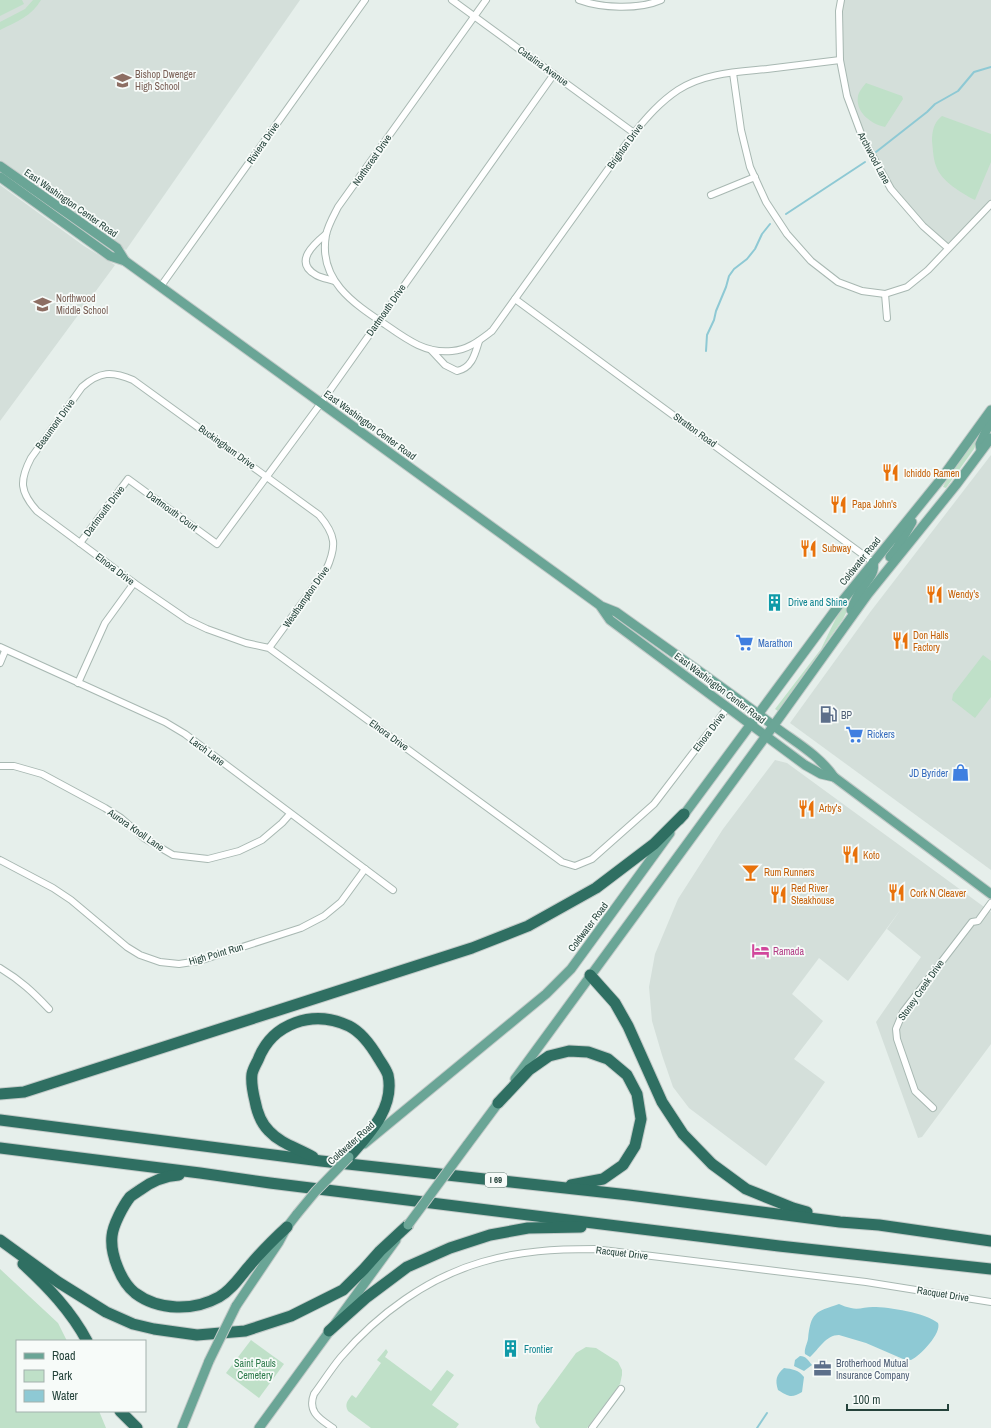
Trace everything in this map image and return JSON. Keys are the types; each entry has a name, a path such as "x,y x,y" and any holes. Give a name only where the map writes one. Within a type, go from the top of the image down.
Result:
{"highway":[{"path":"0,1094 24,1092 472,948 528,926 596,888 654,844 684,814"},
{"path":"590,975 616,1003 639,1049 662,1102 683,1134 712,1164 746,1189 793,1208 840,1222"},
{"path":"321,1161 286,1144 269,1131 258,1114 253,1095 252,1074 260,1053 272,1037 287,1026 306,1019 326,1019 349,1026 370,1044 388,1074 389,1088 387,1104 382,1116 373,1132 349,1157"},
{"path":"498,1103 530,1070 549,1056 568,1051 588,1052 608,1059 627,1075 637,1094 641,1119 635,1146 623,1164 603,1179 574,1184 544,1186"},
{"name":"I 69","path":"0,1120 321,1161 544,1186 840,1222 879,1225 991,1241"},
{"path":"0,1148 780,1246 991,1269"},
{"path":"200,1173 167,1176 147,1185 130,1197 118,1216 112,1236 114,1257 122,1278 135,1293 156,1304 175,1308 197,1305 219,1296 235,1282 287,1227"},
{"path":"0,1240 58,1282 106,1312 133,1324 154,1329 197,1334 245,1331 291,1316 342,1290 408,1225"},
{"path":"329,1331 367,1297 407,1267 450,1248 490,1235 528,1228 617,1226"},
{"path":"0,1244 55,1295 79,1326 86,1340"},
{"path":"121,1412 137,1428"}],"main road":[{"name":"East Washington Center Road","path":"0,166 117,248 125,261"},
{"name":"East Washington Center Road","path":"0,177 110,256 125,261 161,286 601,606 616,612 758,713 813,754 827,767 834,777 991,894"},
{"name":"Coldwater Road","path":"373,1132 546,994 571,969 750,723 839,604 941,479 991,410"},
{"path":"981,451 980,444 991,420"},
{"path":"259,1428 774,726 848,621 886,571 948,495 991,438"},
{"path":"886,571 886,563 897,548 912,521 912,514"},
{"path":"848,621 849,613 861,589 872,575 874,566 873,562"},
{"name":"East Washington Center Road","path":"601,606 610,620 766,736 821,774 834,777"},
{"name":"Coldwater Road","path":"182,1428 209,1362 236,1306 279,1242 287,1227 316,1191 349,1157"}],"street":[{"name":"Riviera Drive","path":"161,286 365,0"},
{"name":"Catalina Avenue","path":"452,0 634,133"},
{"name":"Northcrest Drive","path":"379,320 354,302 334,281 328,266 325,248 326,234 338,207 486,0"},
{"path":"579,0 588,3 624,7 655,3 661,0"},
{"name":"Archwood Lane","path":"841,0 839,11 840,60 847,96 863,139 891,189 923,226 948,248"},
{"name":"Brighton Drive","path":"379,320 405,339 418,346 431,350 450,352 469,347 492,331 634,133 648,115 662,102 679,89 697,81 718,75 840,60"},
{"path":"733,73 740,130 750,167 766,202 787,234 812,261 838,282 862,291 885,294 907,287 928,270 991,204"},
{"name":"Dartmouth Drive","path":"217,544 321,403 554,74"},
{"path":"711,195 755,177"},
{"path":"326,234 307,253 306,261 308,268 316,275 334,281"},
{"path":"885,294 887,318"},
{"name":"Stratton Road","path":"515,299 873,562"},
{"name":"Brighton Drive","path":"431,350 445,365 457,372 466,368 470,364 479,341"},
{"name":"Buckingham Drive","path":"103,374 119,374 133,380 266,476 319,515 329,527 334,543"},
{"name":"Beaumont Drive","path":"23,485 24,470 31,458 82,387 91,379 103,374"},
{"name":"Dartmouth Drive","path":"80,543 128,478"},
{"name":"Dartmouth Court","path":"128,478 217,544"},
{"name":"Elnora Drive","path":"23,485 27,499 37,512 134,583 188,620 207,629 246,643 269,648 562,862 575,866 592,859 644,814 654,804 728,707"},
{"name":"Westhampton Drive","path":"269,648 326,570 333,557 334,543"},
{"path":"78,683 104,623 134,583"},
{"path":"0,663 3,649"},
{"name":"Larch Lane","path":"3,649 165,722 185,734 393,890"},
{"name":"Aurora Knoll Lane","path":"0,766 14,766 42,774 105,808 121,818 144,838 173,855 208,859 238,851 262,840 290,814"},
{"name":"High Point Run","path":"0,860 53,888 71,900 140,955 160,962 179,964 200,961 301,928 324,916 341,902 365,869"},
{"name":"Stoney Creek Drive","path":"933,1108 915,1091 897,1039 896,1029 903,1012 972,922 978,921 991,903"},
{"path":"0,968 14,976 28,987 49,1009"},
{"name":"Racquet Drive","path":"332,1428 318,1418 312,1407 311,1400 340,1358 363,1334 400,1302 437,1279 482,1262 518,1254 556,1249 594,1249 866,1282 991,1302"},
{"path":"592,1428 621,1389"}],"shaded area":[{"name":"Bishop Dwenger High School","path":"0,0 300,0 126,250 0,160"},
{"path":"841,0 991,0 991,204 948,248 891,189 863,139 847,96 840,60"},
{"name":"Northwood Middle School","path":"0,185 84,246 115,265 0,421"},
{"path":"991,455 991,870 790,723 871,611"},
{"path":"775,760 787,763 991,912 991,1044 922,1137 918,1138 876,1022 921,957 887,929 901,909 848,981 819,958 792,994 823,1021 794,1059 825,1082 766,1166 689,1108 673,1087 652,1021 649,987 655,954 678,899 723,829"}],"green space":[{"path":"0,0 22,0 24,4 0,16"},
{"path":"33,0 41,0 28,14 0,30 0,22 25,9"},
{"path":"866,83 902,96 903,99 885,127 870,120 865,116 859,107 858,96"},
{"path":"942,116 991,134 991,162 975,200 947,182 942,177 936,166 933,154 932,134 935,124"},
{"path":"986,424 974,449 946,488 943,487 950,473"},
{"path":"855,592 856,593 843,619 778,711 775,709 821,649 837,616"},
{"path":"983,655 991,661 991,697 975,718 952,700 953,694"},
{"path":"0,1269 58,1323 66,1340 16,1340 16,1412 99,1412 106,1428 0,1428"},
{"name":"Saint Pauls Cemetery","path":"251,1340 284,1364 259,1398 226,1373"},
{"path":"586,1347 596,1348 618,1362 622,1370 620,1384 587,1428 540,1428 536,1423 535,1418 538,1405 576,1353"},
{"path":"386,1349 388,1352 385,1357 431,1391 447,1370 454,1375 432,1405 459,1424 456,1428 371,1428 348,1411 346,1404 348,1400 352,1395 356,1398 381,1363 377,1360"}],"water":[{"path":"839,1304 854,1309 880,1307 897,1309 925,1316 938,1323 937,1332 934,1338 920,1354 911,1360 903,1359 866,1343 839,1335 830,1337 826,1340 810,1357 805,1354 809,1330 813,1318 819,1311"},
{"path":"800,1356 808,1360 812,1365 804,1371 794,1366 795,1360"},
{"path":"784,1368 798,1371 804,1377 802,1392 790,1396 778,1390 777,1378 779,1373"}],"waterway":[{"path":"876,152 935,104 958,91 974,72 991,67"},
{"path":"786,214 865,162"},
{"path":"706,351 707,335 714,320 729,276 734,269 747,259 755,249 762,234 770,224"},
{"path":"757,1428 767,1413"}],"place":[{"name":"Bishop Dwenger High School","path":"122,80"},
{"name":"Northwood Middle School","path":"43,304"},
{"name":"Ichiddo Ramen","path":"891,473"},
{"name":"Papa John's","path":"839,504"},
{"name":"Subway","path":"809,548"},
{"name":"Wendy's","path":"935,594"},
{"name":"Drive and Shine","path":"775,602"},
{"name":"Don Halls Factory","path":"900,641"},
{"name":"Marathon","path":"745,643"},
{"name":"BP","path":"828,715"},
{"name":"Rickers","path":"854,734"},
{"name":"JD Byrider","path":"961,773"},
{"name":"Arby's","path":"806,808"},
{"name":"Koto","path":"850,855"},
{"name":"Rum Runners","path":"751,872"},
{"name":"Cork N Cleaver","path":"897,893"},
{"name":"Red River Steakhouse","path":"778,894"},
{"name":"Ramada","path":"760,951"},
{"name":"Frontier","path":"511,1349"},
{"name":"Brotherhood Mutual Insurance Company","path":"823,1369"}]}
